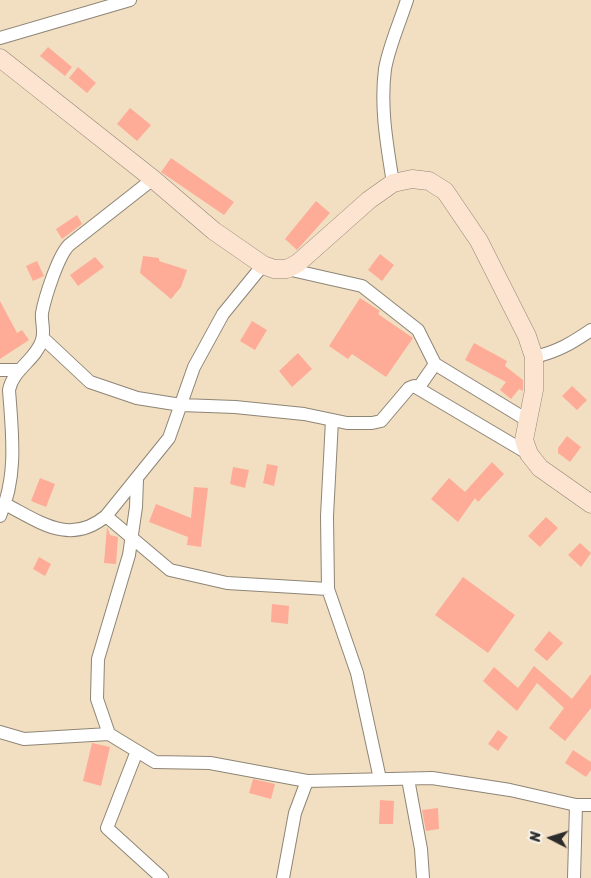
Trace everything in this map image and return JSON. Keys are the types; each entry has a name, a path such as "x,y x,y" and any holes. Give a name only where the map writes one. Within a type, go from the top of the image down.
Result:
{"main road":[{"path":"0,58 153,179 214,231 263,265 274,269 287,269 314,250 331,232 369,200 393,183 412,179 429,181 446,190 479,241 527,336 534,357 534,390 524,440 529,454 540,468 591,504"}],"street":[{"path":"0,38 130,0"},
{"path":"393,183 383,124 384,90 386,68 407,0"},
{"path":"153,179 65,249 42,313 43,338 35,355 11,381 9,390 13,460 11,486 3,510 52,529 66,531 84,529 97,524 106,516 169,438 194,367 223,314 263,265"},
{"path":"287,269 362,286 418,330 435,364 527,420"},
{"path":"534,357 554,353 591,330"},
{"path":"43,338 90,382 137,398 181,405 281,411 361,424 381,421 409,388 414,386 529,454"},
{"path":"419,388 435,364"},
{"path":"0,370 20,370"},
{"path":"332,420 326,516 328,589 357,673 380,779"},
{"path":"109,734 97,699 98,659 129,555 136,507 136,479"},
{"path":"106,516 170,570 227,583 328,589"},
{"path":"0,732 24,739 109,734 155,762 210,763 307,781 432,778 472,783 576,805 591,805"},
{"path":"137,751 108,828 162,878"},
{"path":"408,779 421,849 423,878"},
{"path":"283,878 295,813 307,781"},
{"path":"574,878 576,805"}],"building":[{"path":"48,47 72,67 65,76 40,56"},
{"path":"78,67 96,83 87,93 69,78"},
{"path":"130,108 151,125 137,141 117,124"},
{"path":"171,158 234,202 224,215 161,172"},
{"path":"316,201 330,213 297,250 285,239"},
{"path":"77,215 82,224 62,239 56,229"},
{"path":"380,254 394,265 382,281 368,270"},
{"path":"143,256 159,258 159,261 187,270 181,287 171,299 140,273"},
{"path":"95,257 104,267 78,286 70,275"},
{"path":"37,261 44,276 33,281 26,266"},
{"path":"360,298 380,311 378,314 413,338 386,377 352,354 348,359 329,346"},
{"path":"0,301 17,333 22,330 29,340 0,359"},
{"path":"252,321 267,330 255,350 240,341"},
{"path":"474,343 507,361 505,366 523,380 523,391 519,389 511,399 500,390 506,382 465,360"},
{"path":"298,353 312,369 292,387 279,371"},
{"path":"572,386 587,400 577,410 562,396"},
{"path":"567,436 581,447 570,462 558,453 558,448"},
{"path":"492,462 504,474 478,502 475,498 458,522 431,499 449,478 465,492"},
{"path":"267,464 278,466 274,486 263,483"},
{"path":"233,467 249,470 245,488 230,484"},
{"path":"40,478 55,484 46,507 31,501"},
{"path":"194,487 208,488 201,547 187,545 188,537 149,522 156,504 191,518"},
{"path":"546,517 558,528 540,547 528,536"},
{"path":"107,527 110,535 118,537 116,564 104,563"},
{"path":"580,543 591,553 581,567 568,555"},
{"path":"39,557 51,564 45,576 33,569"},
{"path":"463,577 515,615 488,653 435,615"},
{"path":"272,604 289,606 288,624 271,622"},
{"path":"549,631 563,643 547,661 534,650"},
{"path":"534,666 572,699 591,674 591,708 565,741 549,728 564,708 537,683 517,711 483,681 494,667 518,688"},
{"path":"498,730 508,737 498,751 488,744"},
{"path":"92,743 110,747 101,786 83,781"},
{"path":"573,750 591,762 591,770 586,777 565,763"},
{"path":"253,779 275,784 271,799 249,793"},
{"path":"380,800 394,801 393,824 379,824"},
{"path":"438,808 439,829 426,831 422,810"}]}
